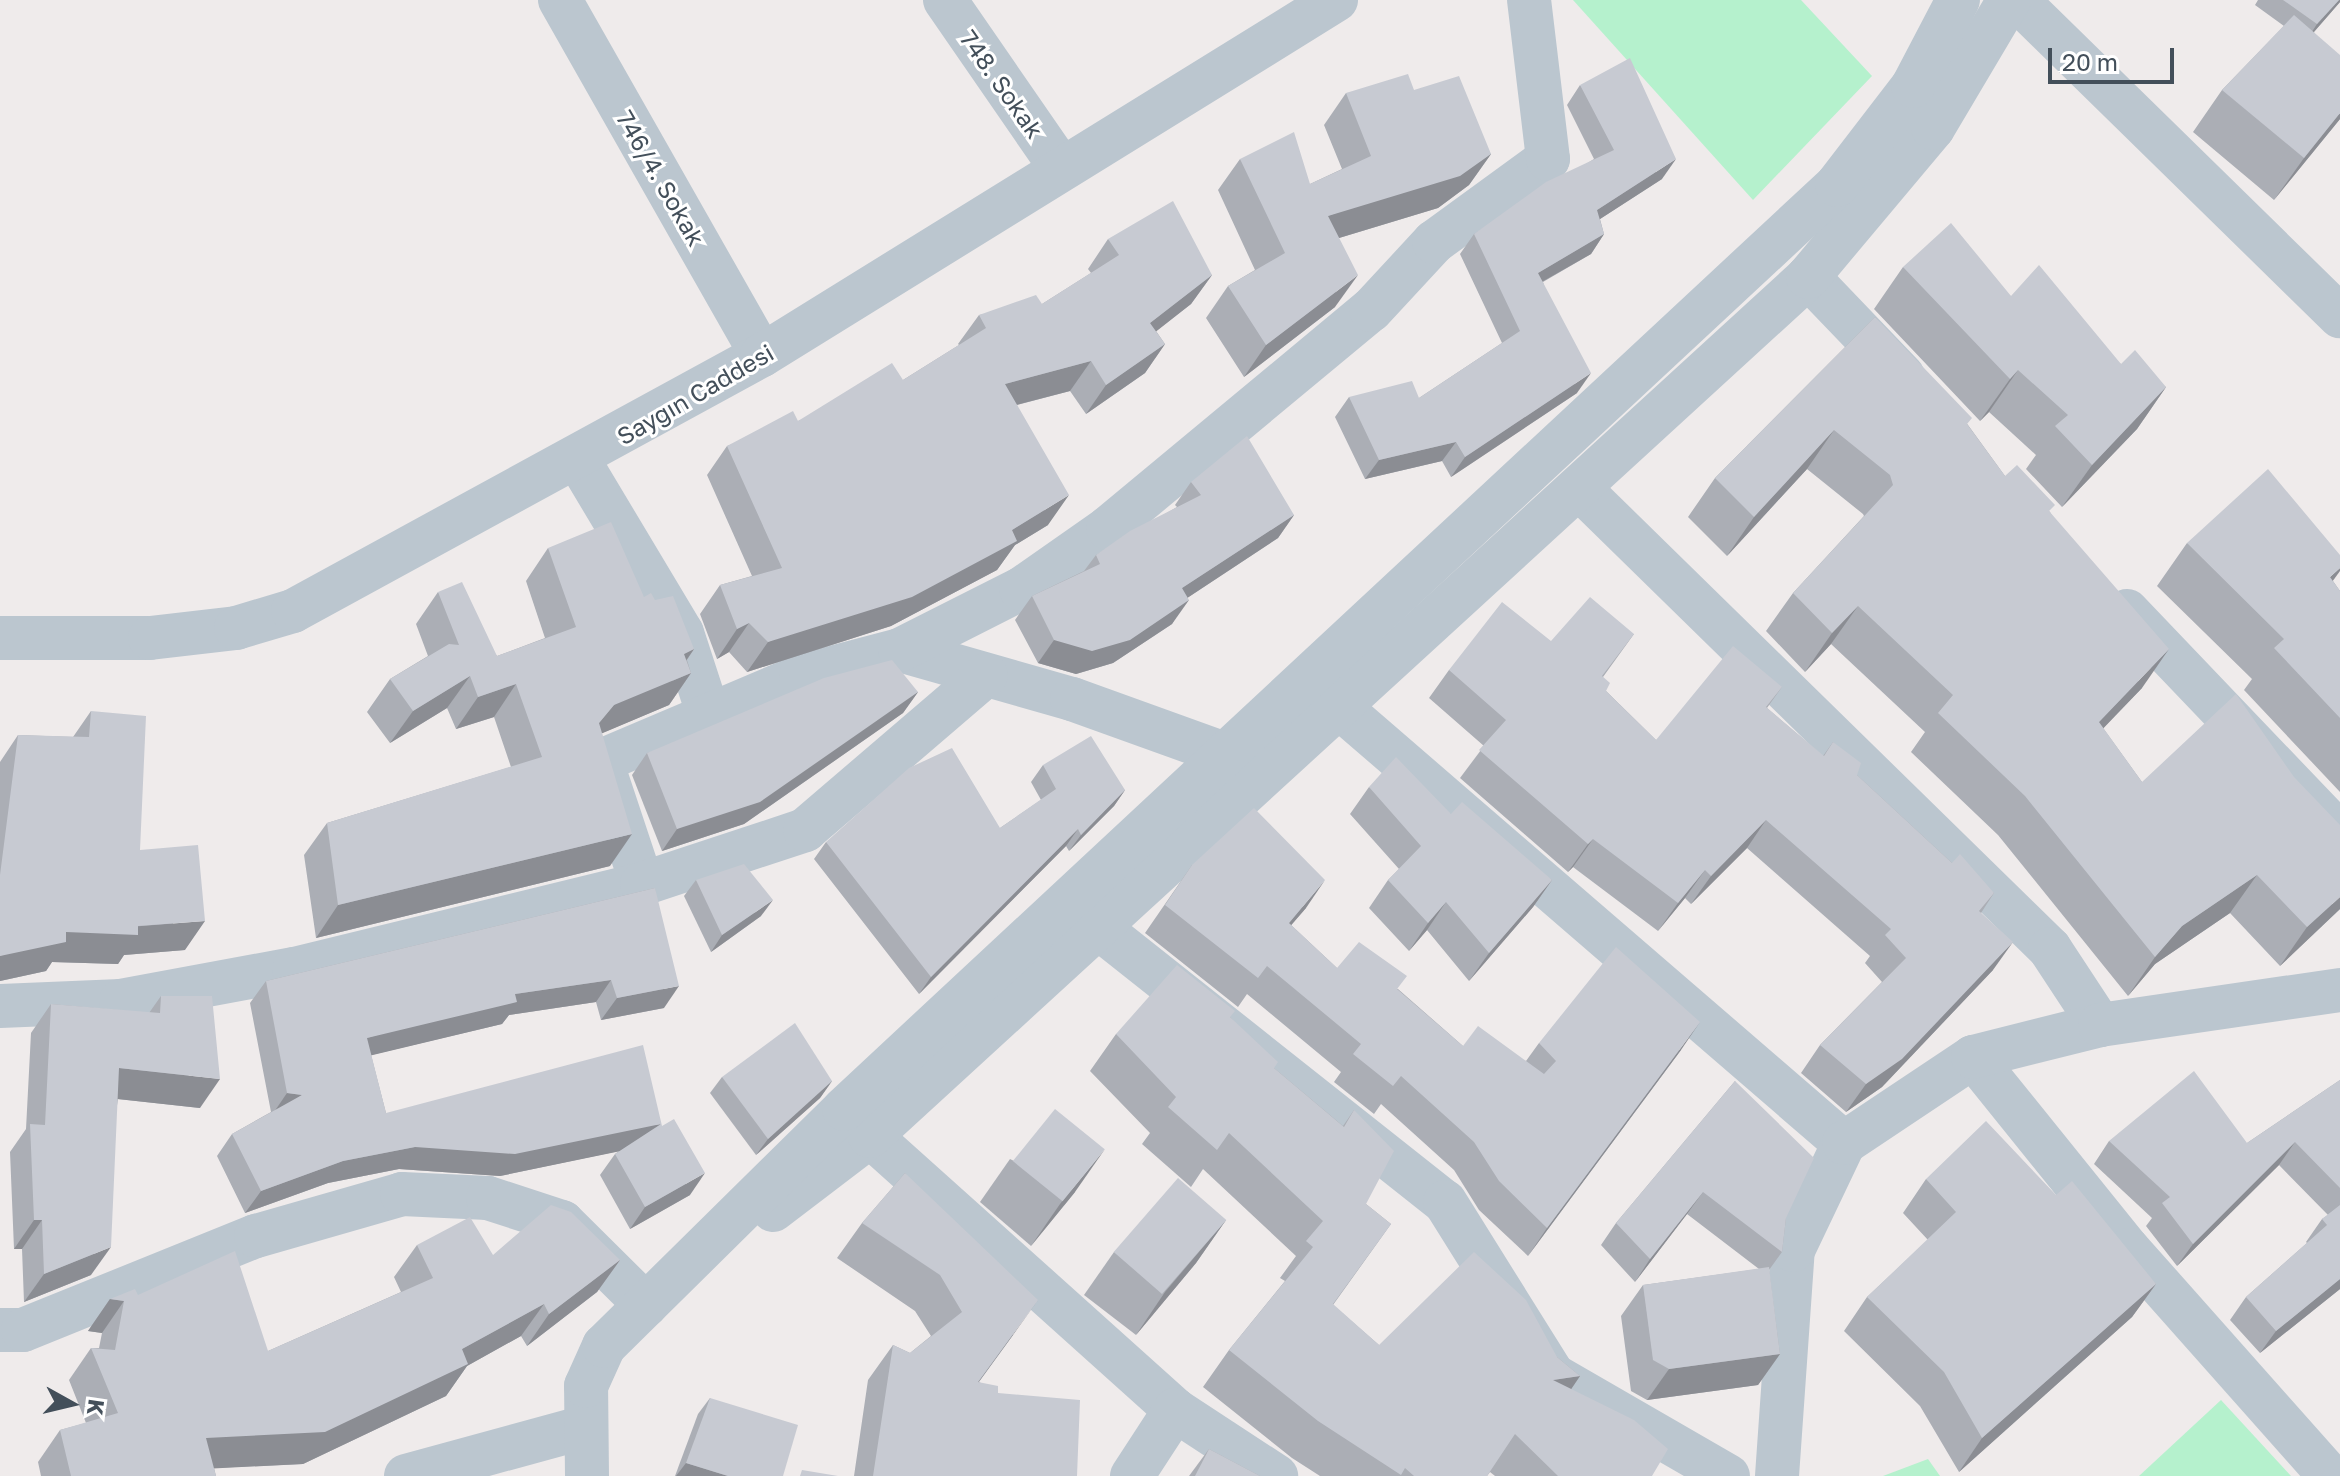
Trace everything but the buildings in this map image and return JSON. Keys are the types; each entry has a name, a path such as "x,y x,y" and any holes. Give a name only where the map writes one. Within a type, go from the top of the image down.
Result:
{"street":[{"name":"746/4. Sokak","path":"560,0 762,355"},
{"name":"748. Sokak","path":"945,0 1060,167"},
{"name":"Saygın Caddesi","path":"0,638 150,638 236,628 293,611 579,461 762,355 1060,167 1336,0"},
{"path":"642,884 601,761 801,676 900,650 1021,589 1108,528 1371,310 1434,242 1548,159 1529,0"},
{"path":"587,1476 581,1428 586,1386 604,1346 685,1263 1837,185 1913,86 1958,0"},
{"path":"685,1263 778,1207 870,1136 1095,925 1581,490 1808,277 1933,128 2009,0"},
{"path":"2017,0 2340,316"},
{"path":"1808,277 1927,402"},
{"path":"579,461 682,633 709,716"},
{"path":"1581,490 2050,949 2100,1025"},
{"path":"2101,584 2340,834"},
{"path":"900,650 986,675 1230,756"},
{"path":"0,1006 121,1001 247,978 642,884 805,830 986,675"},
{"path":"1339,707 1844,1143"},
{"path":"1095,925 1445,1202 1553,1375 1728,1476"},
{"path":"1777,1476 1793,1250 1844,1143 1973,1057 2100,1025 2340,990"},
{"path":"1973,1057 2129,1250 2330,1476"},
{"path":"870,1136 1175,1410 1276,1476"},
{"path":"0,1330 23,1330 256,1236 402,1194 488,1198 562,1222 646,1305"},
{"path":"1132,1476 1175,1410"},
{"path":"406,1476 581,1428"}],"green space":[{"path":"1573,0 1801,0 1872,76 1753,200"},
{"path":"2221,1400 2291,1476 2139,1476"},
{"path":"1928,1459 1940,1476 1883,1476"}]}
